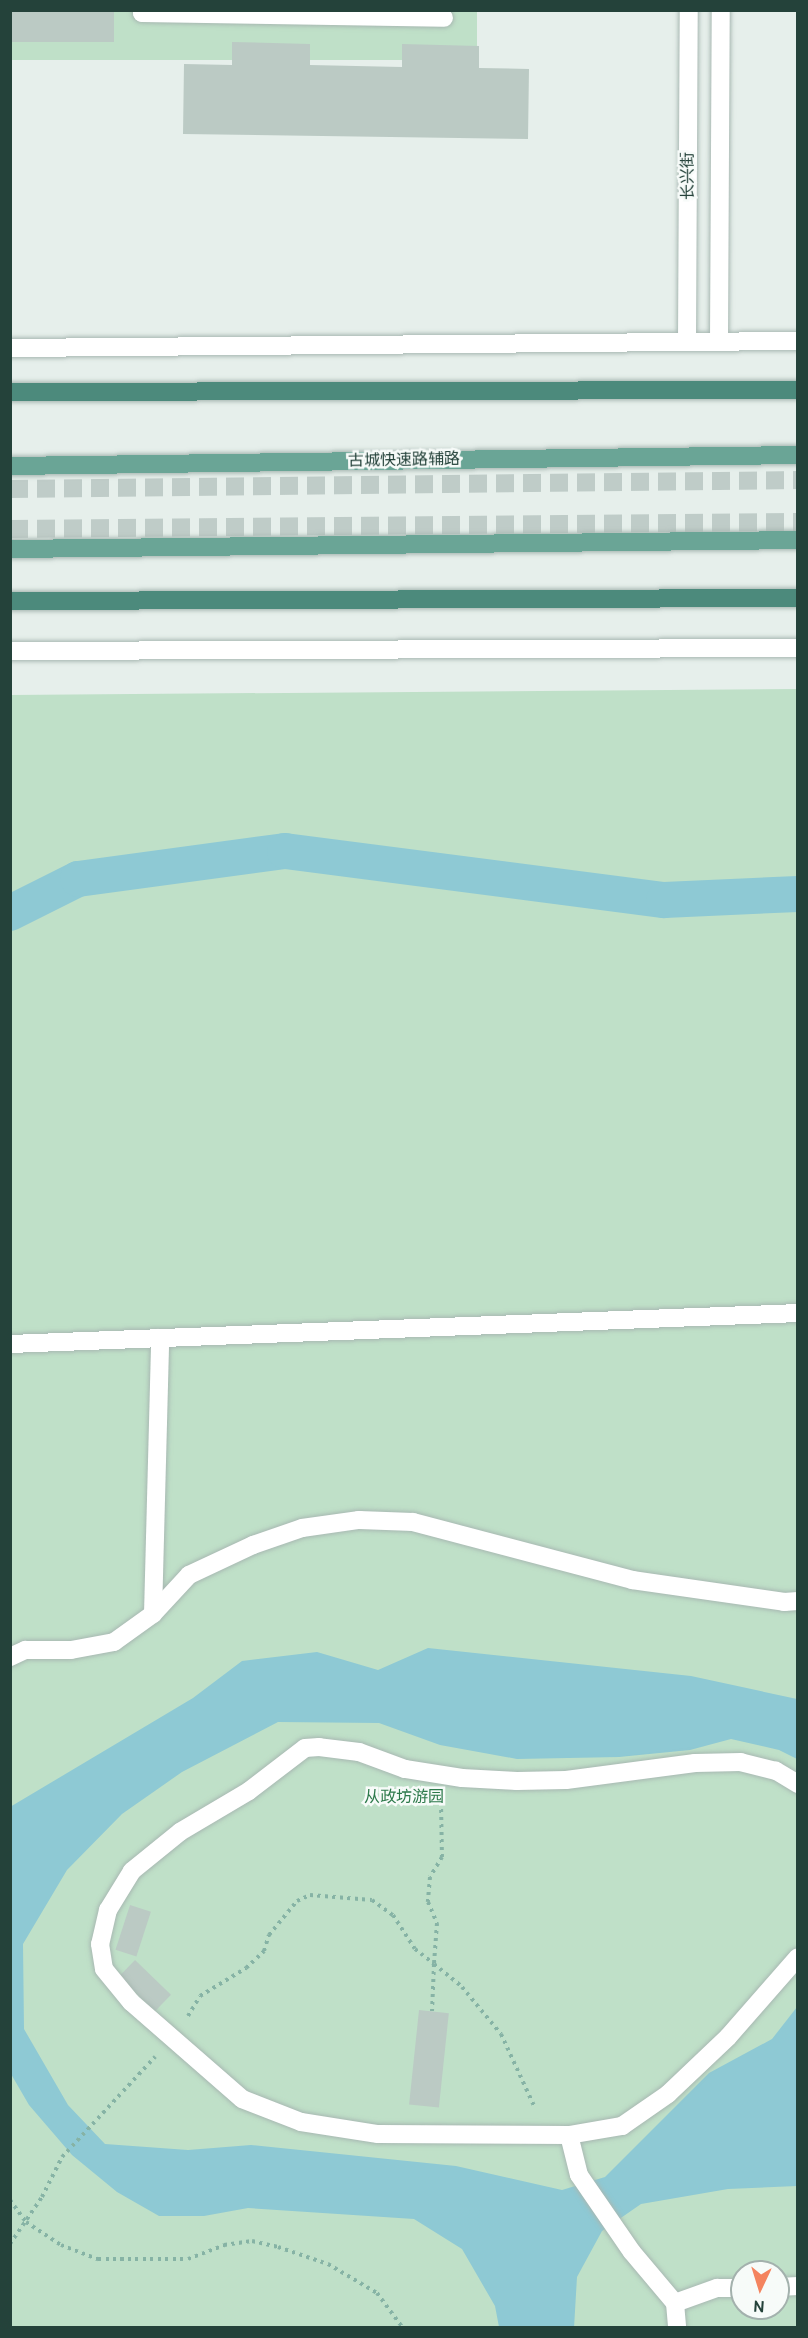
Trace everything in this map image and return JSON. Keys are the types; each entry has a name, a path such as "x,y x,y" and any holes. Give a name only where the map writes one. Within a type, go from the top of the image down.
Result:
{"highway":[{"path":"10,392 798,390"},
{"path":"10,601 798,598"}],"main road":[{"path":"142,10 154,13 444,18"},
{"name":"长兴街","path":"687,342 689,10"},
{"name":"长兴街","path":"719,342 721,10"},
{"path":"10,348 798,341"},
{"name":"古城快速路辅路","path":"10,466 798,455"},
{"path":"10,549 798,540"},
{"path":"10,651 798,648"},
{"path":"10,1344 798,1313"},
{"path":"153,1614 160,1338"},
{"path":"10,1657 25,1650 71,1650 114,1642 153,1614 189,1575 243,1550 302,1528 359,1520 413,1522 632,1580 784,1602 798,1601"},
{"path":"798,1784 776,1771 741,1762 695,1763 566,1780 517,1782 436,1774 405,1768 359,1752 319,1747 305,1749 249,1791 180,1832 132,1871 108,1910 100,1944 104,1969 131,2002 242,2098 301,2122 378,2134 569,2135 622,2126 668,2094 728,2037 798,1958"},
{"path":"569,2135 579,2175 632,2252 675,2304 677,2328"},
{"path":"675,2304 717,2288 730,2288"}],"path":[{"path":"432,2012 436,1923 428,1902 430,1877 442,1857 441,1802 436,1774"},
{"path":"10,2244 42,2197 62,2157 102,2111 174,2038 200,1996 246,1968 264,1951 269,1935 297,1901 310,1895 372,1900 393,1915 415,1949 462,1987 501,2034 526,2085 544,2134"},
{"path":"10,2200 26,2222 61,2245 98,2259 188,2259 224,2245 252,2241 278,2247 328,2264 377,2293 403,2328"}],"green space":[{"path":"11,11 477,11 477,60 11,60"},
{"name":"从政坊游园","path":"797,689 797,2327 11,2327 10,695"}],"water":[{"path":"428,1648 691,1676 797,1699 797,1759 779,1750 731,1739 690,1750 619,1757 517,1759 440,1745 379,1723 278,1722 182,1772 122,1814 67,1870 23,1944 24,2029 68,2105 105,2144 188,2150 251,2145 456,2166 562,2190 605,2177 709,2073 772,2039 797,2007 797,2186 728,2189 641,2204 602,2231 577,2277 574,2328 499,2327 495,2306 462,2249 414,2219 248,2208 204,2216 159,2216 117,2192 72,2155 29,2105 11,2074 10,1807 193,1698 242,1661 317,1652 378,1670"}],"building":[{"path":"10,10 114,10 114,42 10,42"},
{"path":"232,42 310,44 310,65 402,67 402,44 479,46 479,68 529,69 528,139 183,134 184,64 232,65"},
{"path":"130,1905 151,1912 136,1956 115,1950"},
{"path":"135,1960 171,1995 155,2011 119,1977"},
{"path":"419,2010 449,2013 439,2108 409,2104"}],"waterway":[{"path":"10,913 78,879 285,851 664,900 798,894"}],"tunnel":[{"path":"10,489 798,480"},
{"path":"10,529 798,522"}]}
